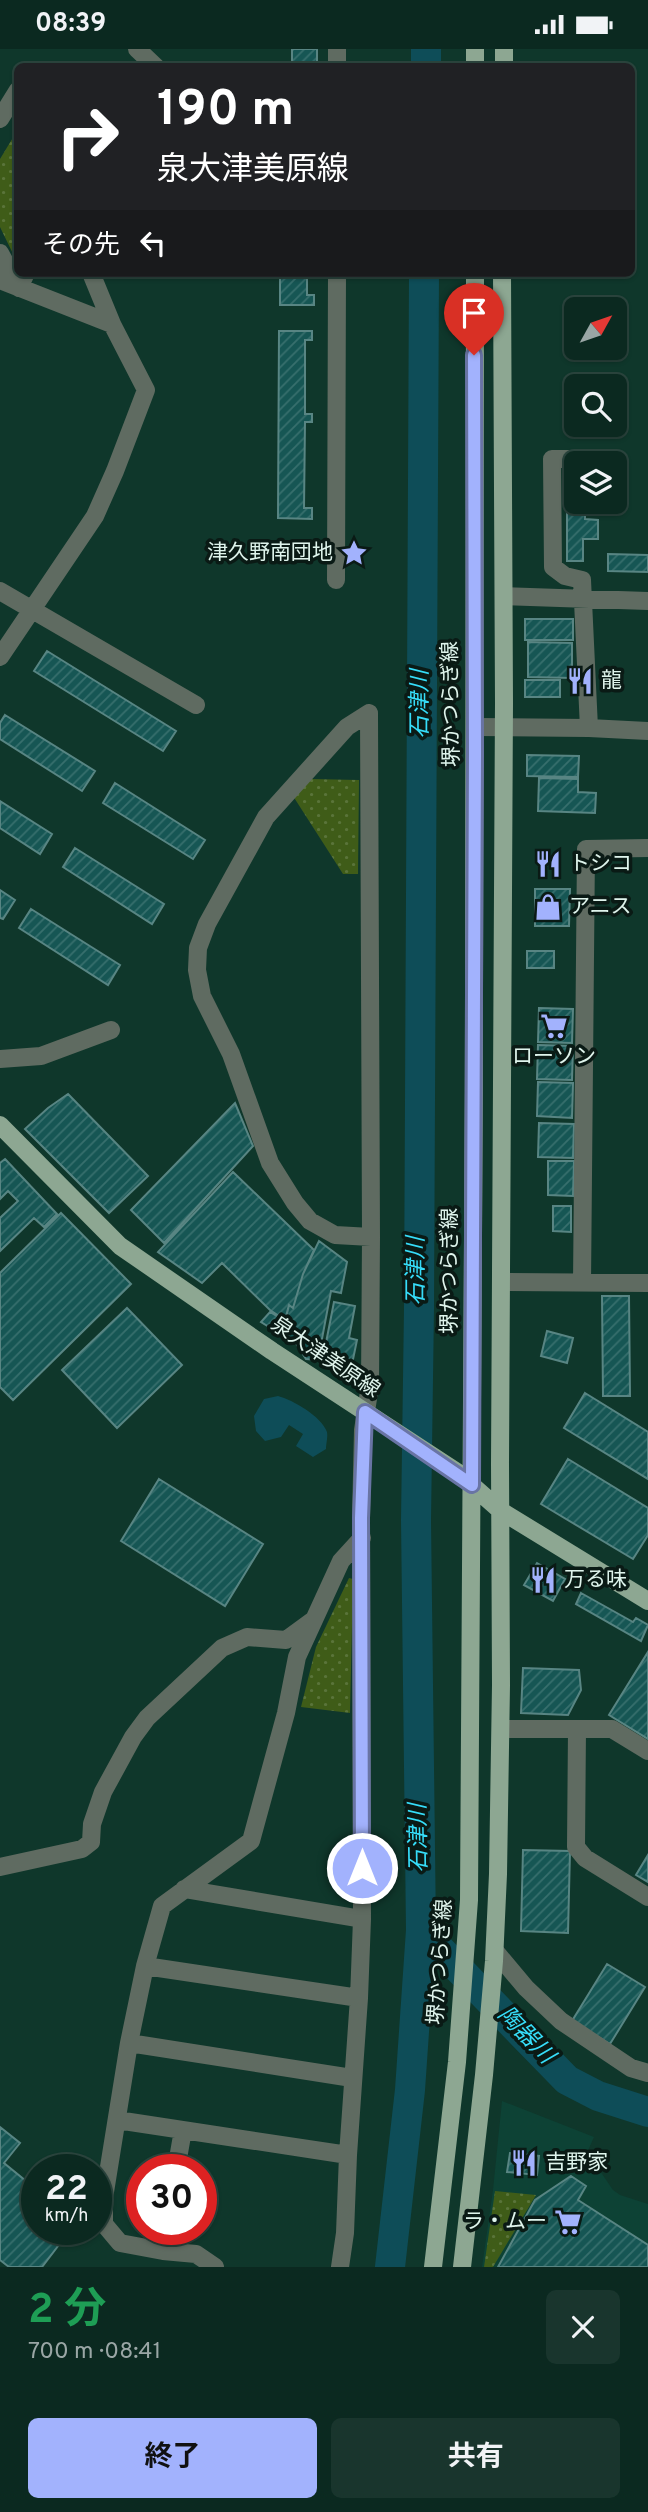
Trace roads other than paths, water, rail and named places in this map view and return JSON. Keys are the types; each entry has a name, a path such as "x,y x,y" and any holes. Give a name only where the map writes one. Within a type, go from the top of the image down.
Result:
{"main road":[{"name":"堺かつらぎ線","path":"433,2267 442,2205 469,1900 475,277"},
{"path":"462,2267 495,1956 500,1729 504,596 502,277"},
{"name":"泉大津美原線","path":"0,1125 120,1246 454,1470 501,1511 648,1601"}],"street":[{"path":"137,49 152,63"},
{"path":"0,119 14,96"},
{"path":"0,253 14,270"},
{"path":"336,580 337,277"},
{"path":"0,657 95,516 146,390 112,324 99,278"},
{"path":"0,279 22,280 112,324"},
{"path":"564,459 552,459 553,567 565,576 582,580 589,728"},
{"path":"0,591 196,705"},
{"path":"504,596 648,601"},
{"path":"340,2267 345,2233 362,1919 362,1538 365,1412 370,1386 371,1237 369,713 347,727 266,817 207,923 198,948 197,971 202,996 230,1054 270,1163 295,1203 310,1221 335,1235 371,1237"},
{"path":"475,727 648,731"},
{"path":"582,1283 586,849 648,848"},
{"path":"0,1059 41,1056 111,1030"},
{"path":"502,1282 648,1283"},
{"path":"215,2267 196,2254 120,2243 104,2224 104,2197 129,2043 145,1966 162,1906 251,1841 286,1713 297,1657 341,1561 362,1538"},
{"path":"0,1867 82,1849 90,1842 92,1824 103,1792 133,1737 147,1718 222,1648 247,1637 286,1640 314,1620"},
{"path":"500,1729 612,1729 648,1751"},
{"path":"577,1729 576,1847 585,1858 648,1897"},
{"path":"184,1889 362,1919"},
{"path":"495,1956 561,2021 631,2068 648,2073"},
{"path":"145,1966 359,1999"},
{"path":"129,2043 352,2078"},
{"path":"117,2120 348,2155"},
{"path":"179,2154 183,2130"},
{"path":"163,2251 164,2245"}],"waterway":[{"name":"石津川","path":"426,49 426,63"},
{"name":"石津川","path":"390,2267 410,2090 421,1930 416,1520 424,277"},
{"name":"陶器川","path":"421,1930 567,2080 598,2096 648,2112"}],"place":[{"name":"津久野南団地","path":"354,553"},
{"name":"龍","path":"580,681"},
{"name":"トシコ","path":"548,864"},
{"name":"アニス","path":"548,907"},
{"name":"ローソン","path":"554,1026"},
{"name":"万る味","path":"543,1580"},
{"name":"吉野家","path":"524,2163"},
{"name":"ラ・ムー","path":"568,2222"}]}
